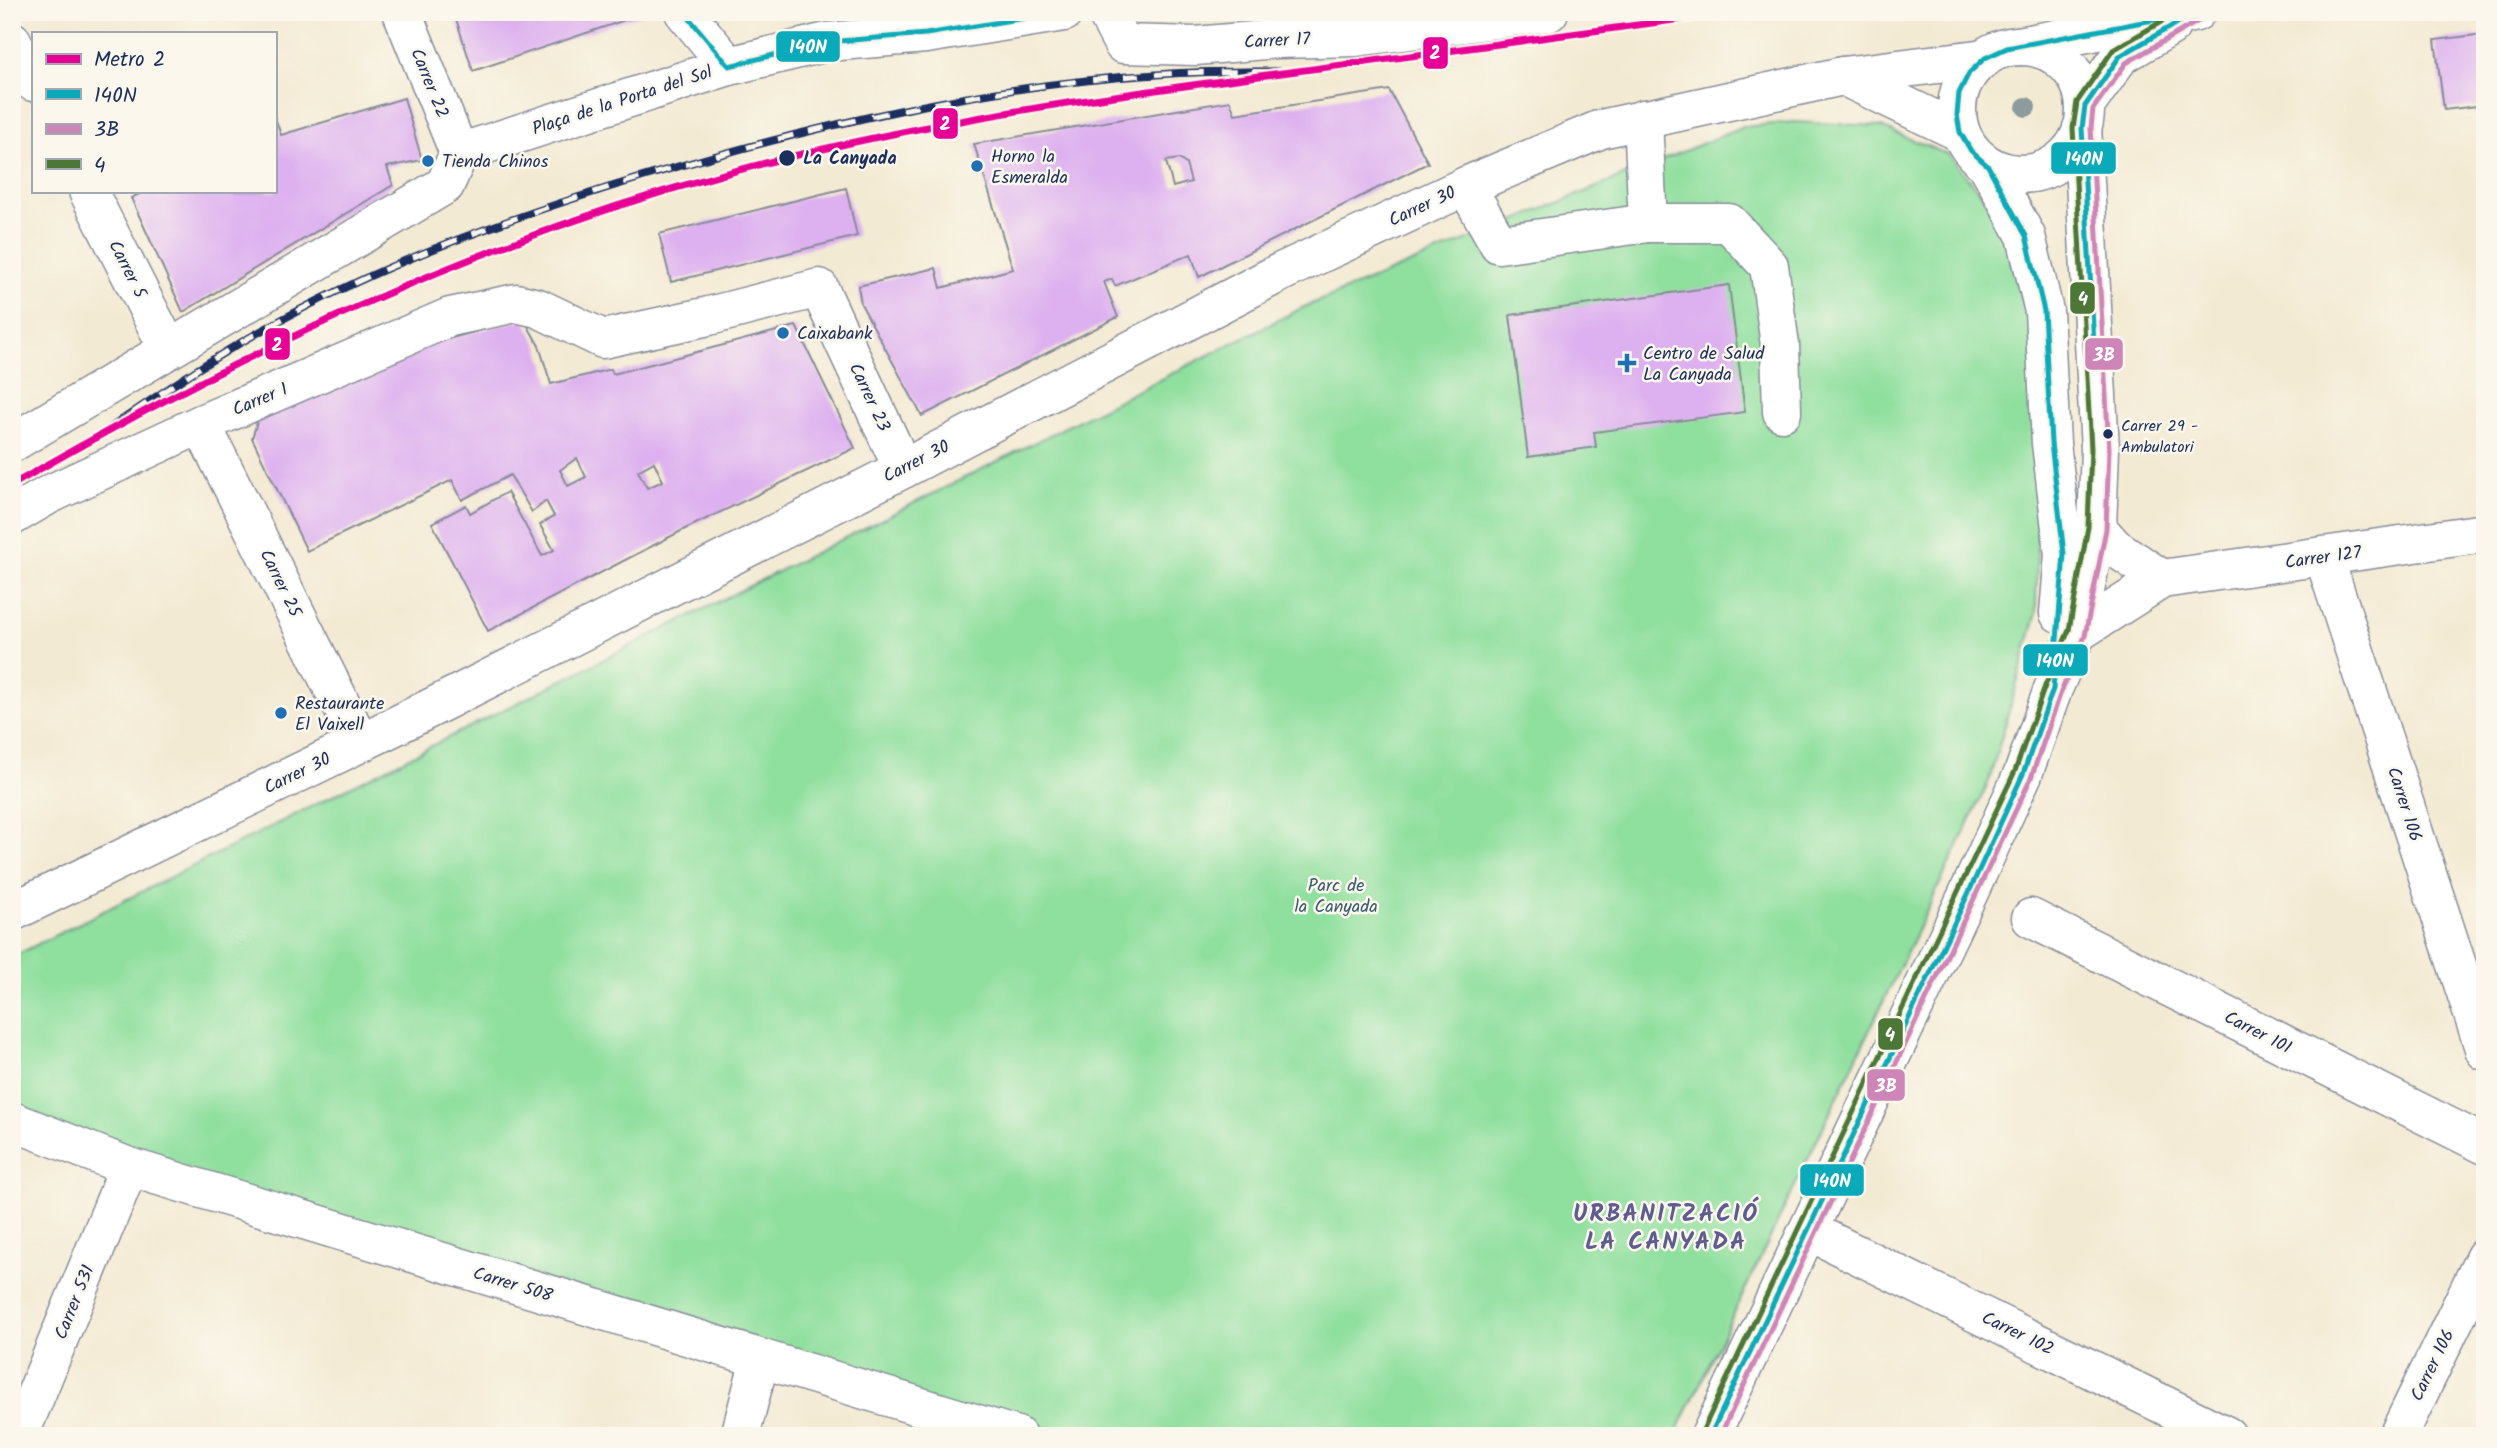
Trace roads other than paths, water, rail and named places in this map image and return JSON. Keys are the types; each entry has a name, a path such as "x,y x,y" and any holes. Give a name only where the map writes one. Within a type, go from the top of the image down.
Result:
{"street":[{"name":"Carrer 22","path":"402,12 459,153"},
{"path":"684,12 729,66"},
{"name":"Plaça de la Porta del Sol","path":"827,42 864,20 889,12"},
{"name":"Plaça de la Porta del Sol","path":"459,153 729,66 827,42 926,33 1063,12"},
{"name":"Carrer 17","path":"1106,12 1123,44 1195,46 1278,39 1356,37 1549,12"},
{"path":"2053,689 2064,554 2051,443 2044,311 2026,236 1988,166 1971,151 1960,132 1957,115 1959,93 1969,73 1996,53 2196,12"},
{"path":"1988,166 2009,174 2036,173 2057,164 2072,148 2084,117 2120,56 2196,12"},
{"path":"12,41 32,80"},
{"path":"1710,1436 2018,786 2053,689 2077,633 2097,528 2100,449 2084,117 2080,86 2068,67 2050,53 2029,47 1996,53"},
{"name":"Carrer 30","path":"12,912 360,742 903,469 1281,272 1466,186 1601,129 1843,76 1996,53"},
{"path":"1843,76 1960,132"},
{"path":"1643,119 1648,223"},
{"path":"12,443 445,185 459,153"},
{"path":"1466,186 1499,244 1648,223 1730,223 1769,266 1780,345 1782,412"},
{"name":"Carrer 5","path":"89,192 168,348"},
{"name":"Carrer 23","path":"516,303 538,308 603,340 709,317 819,288 903,469"},
{"name":"Carrer 1","path":"12,516 48,495 201,424 450,317 516,303"},
{"name":"Carrer 25","path":"201,424 360,742"},
{"path":"2097,528 2114,547 2161,579"},
{"name":"Carrer 127","path":"2077,633 2161,579 2485,533"},
{"name":"Carrer 106","path":"2324,557 2485,1051"},
{"name":"Carrer 101","path":"2031,918 2485,1145"},
{"name":"Carrer 508","path":"12,1121 129,1167 1017,1436"},
{"name":"Carrer 531","path":"19,1436 129,1167"},
{"name":"Carrer 102","path":"1809,1231 2227,1436"},
{"name":"Carrer 106","path":"2398,1436 2485,1257"},
{"path":"740,1436 760,1359"}],"railway":[{"path":"107,430 241,342 353,284 497,225 646,176 837,124 967,97 1098,79 1180,73 1290,71"}],"metro line":[{"name":"2","path":"12,485 183,391 270,348 447,268 538,233 724,174 871,138 1020,110 1733,12"}],"place":[{"name":"La Canyada","path":"787,158"},
{"name":"Tienda Chinos","path":"428,161"},
{"name":"Horno la Esmeralda","path":"977,166"},
{"name":"Caixabank","path":"783,333"},
{"name":"Centro de Salud La Canyada","path":"1627,363"},
{"name":"Carrer 29 - Ambulatori","path":"2108,434"},
{"name":"Restaurante El Vaixell","path":"281,713"}],"district":[{"name":"URBANITZACIÓ LA CANYADA","path":"1666,1227"}],"park label":[{"name":"Parc de la Canyada","path":"1336,896"}]}
